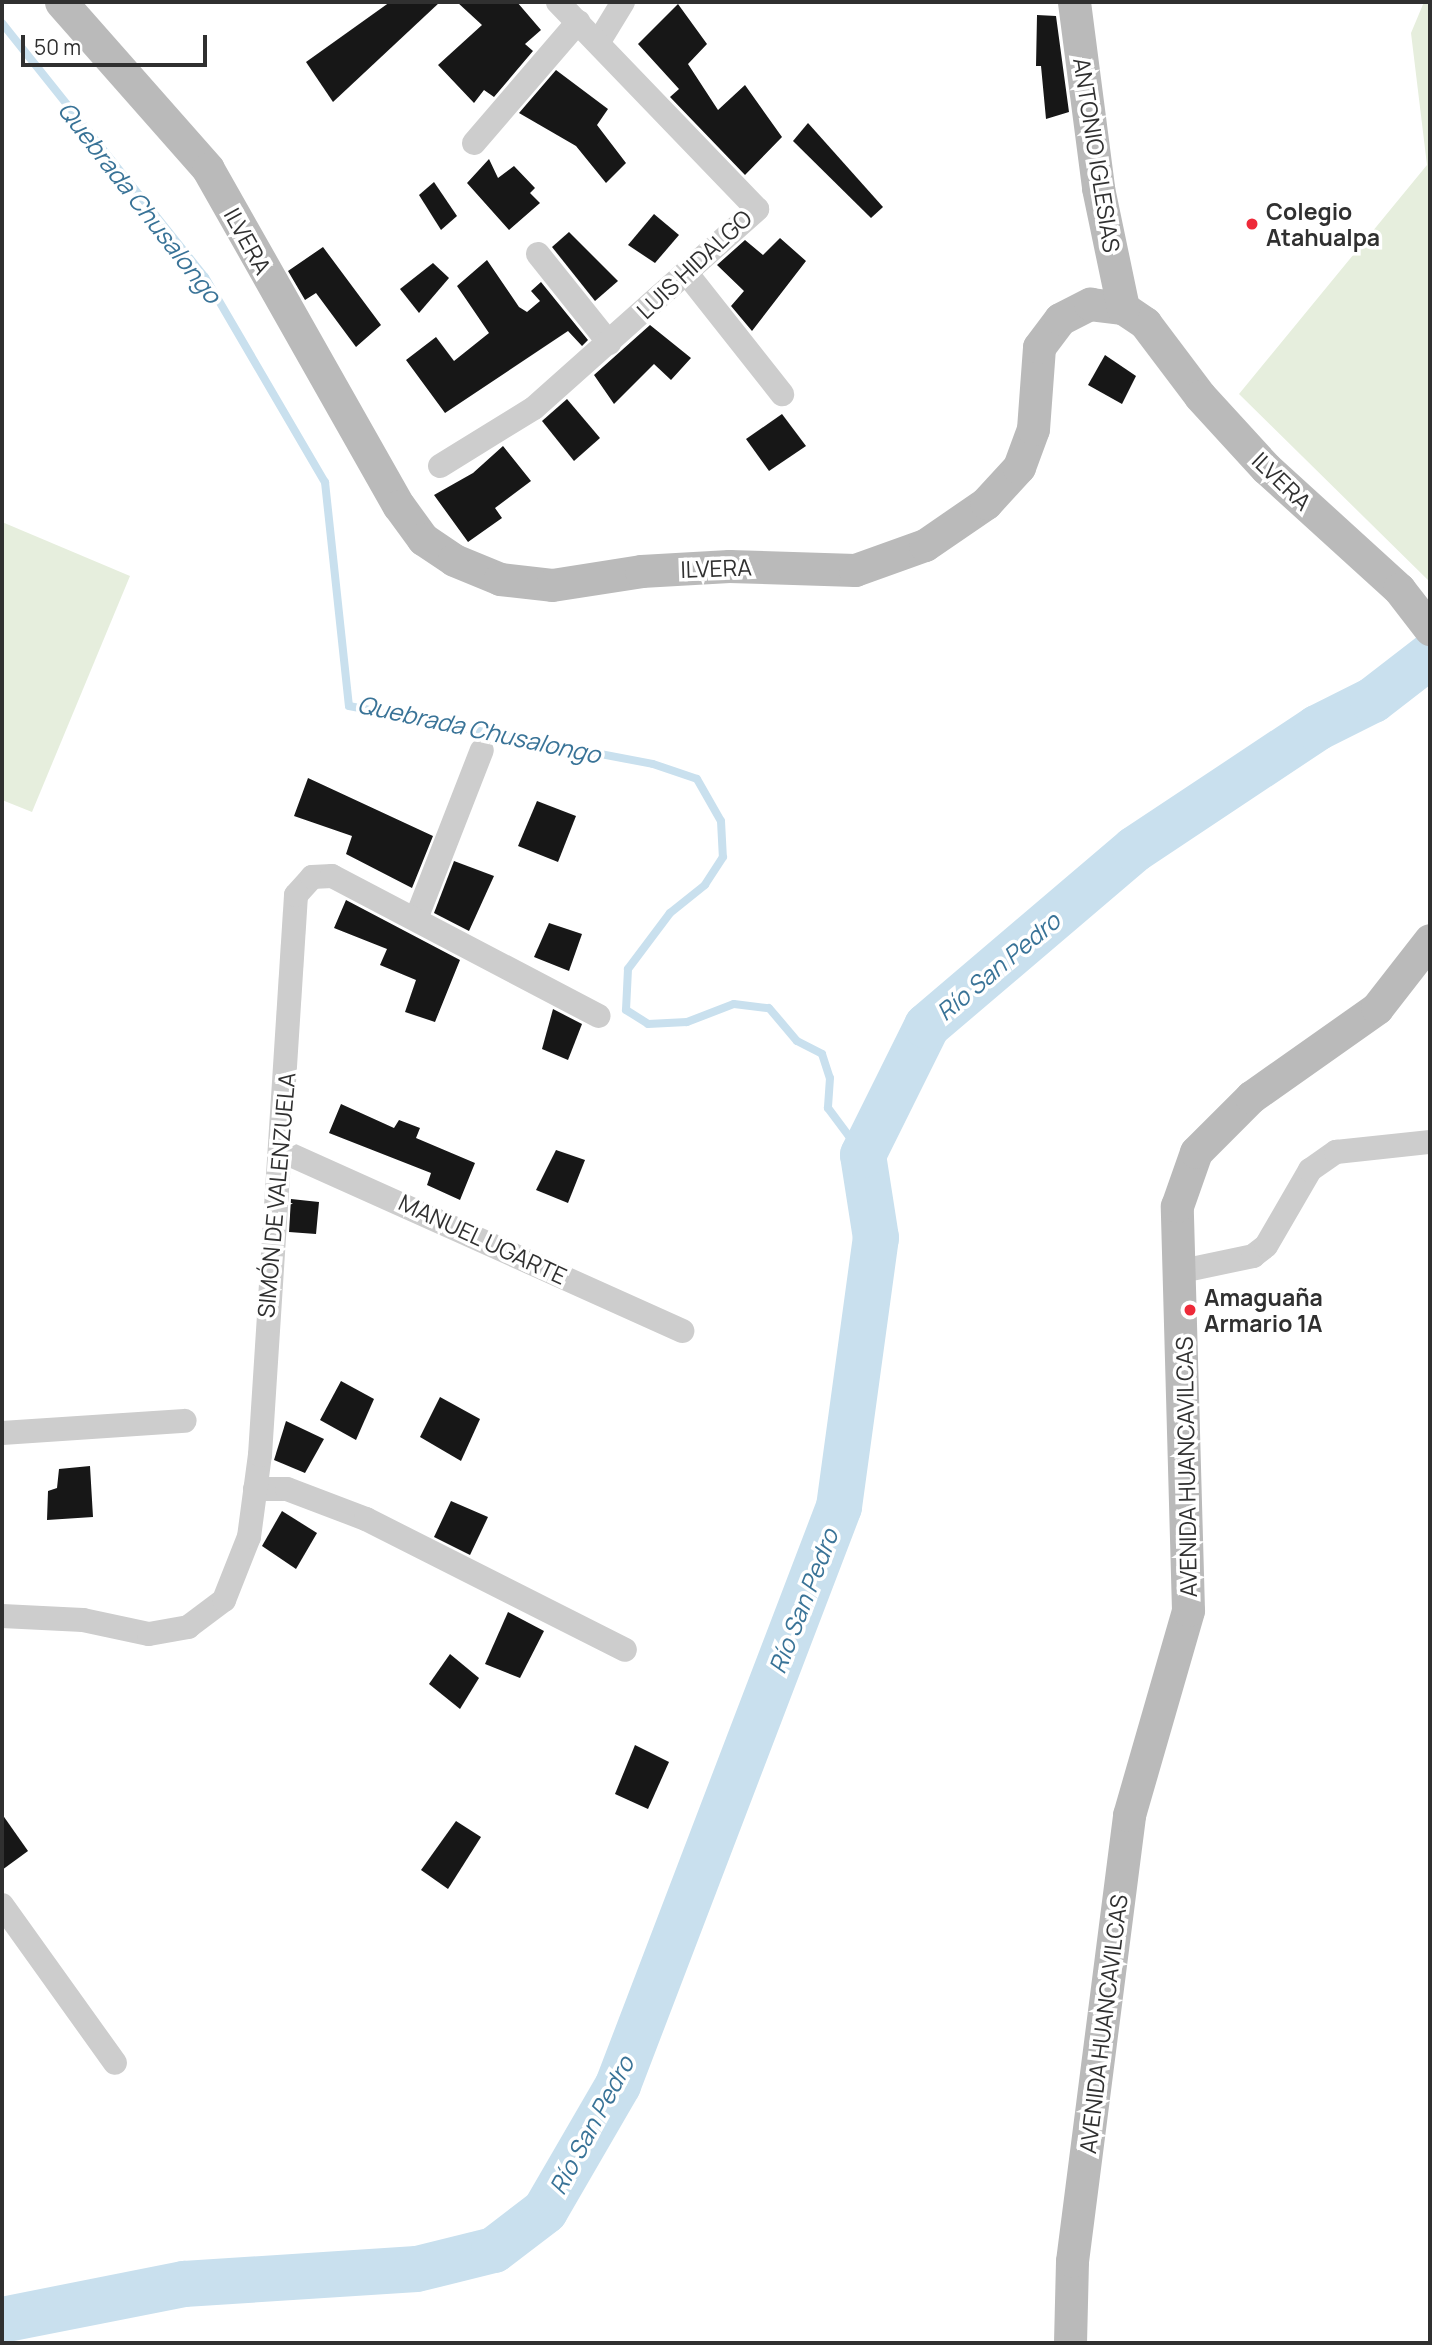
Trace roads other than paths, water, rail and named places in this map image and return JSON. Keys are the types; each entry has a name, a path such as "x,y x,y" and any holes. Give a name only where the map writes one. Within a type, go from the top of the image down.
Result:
{"street":[{"name":"ILVERA","path":"61,2 208,169 308,352 423,539 454,560 500,579 552,585 641,571 729,566 855,570 925,545 986,503 1019,467 1033,429 1039,347 1060,319 1090,304 1123,308 1145,323 1200,396 1266,468 1398,589 1430,629"},
{"name":"LUIS HIDALGO","path":"440,466 534,408 688,275 757,209 558,2"},
{"path":"598,43 623,2"},
{"name":"ANTONIO IGLESIAS","path":"1074,2 1098,188 1123,308"},
{"path":"474,143 578,22"},
{"path":"538,254 609,343"},
{"path":"688,275 782,394"},
{"path":"416,919 482,750"},
{"name":"SIMÓN DE VALENZUELA","path":"2,1616 83,1620 149,1634 188,1627 224,1600 249,1537 255,1489 282,1151 296,895 312,877 332,876 599,1016"},
{"name":"AVENIDA HUANCAVILCAS","path":"1070,2343 1072,2261 1129,1815 1188,1610 1182,1271 1177,1206 1196,1152 1251,1097 1377,1008 1430,940"},
{"path":"1182,1271 1253,1256 1266,1247 1310,1170 1336,1152 1430,1142"},
{"name":"MANUEL UGARTE","path":"282,1151 682,1331"},
{"path":"2,1433 185,1421"},
{"path":"255,1489 287,1489 366,1518 625,1650"},
{"path":"2,1905 115,2063"}],"waterway":[{"name":"Quebrada Chusalongo","path":"2,23 205,277 325,482 349,706 653,764 697,779 721,821 723,857 705,885 670,913 628,969 626,1010 648,1024 687,1022 734,1004 769,1008 797,1041 822,1054 830,1078 828,1108 863,1155"},
{"name":"Río San Pedro","path":"2,2320 184,2284 417,2269 494,2250 545,2211 618,2085 839,1507 876,1238 863,1155 927,1026 1135,849 1317,728 1373,700 1430,656"}],"place":[{"name":"Colegio Atahualpa","path":"1252,224"},
{"name":"Amaguaña Armario 1A","path":"1190,1310"}]}
